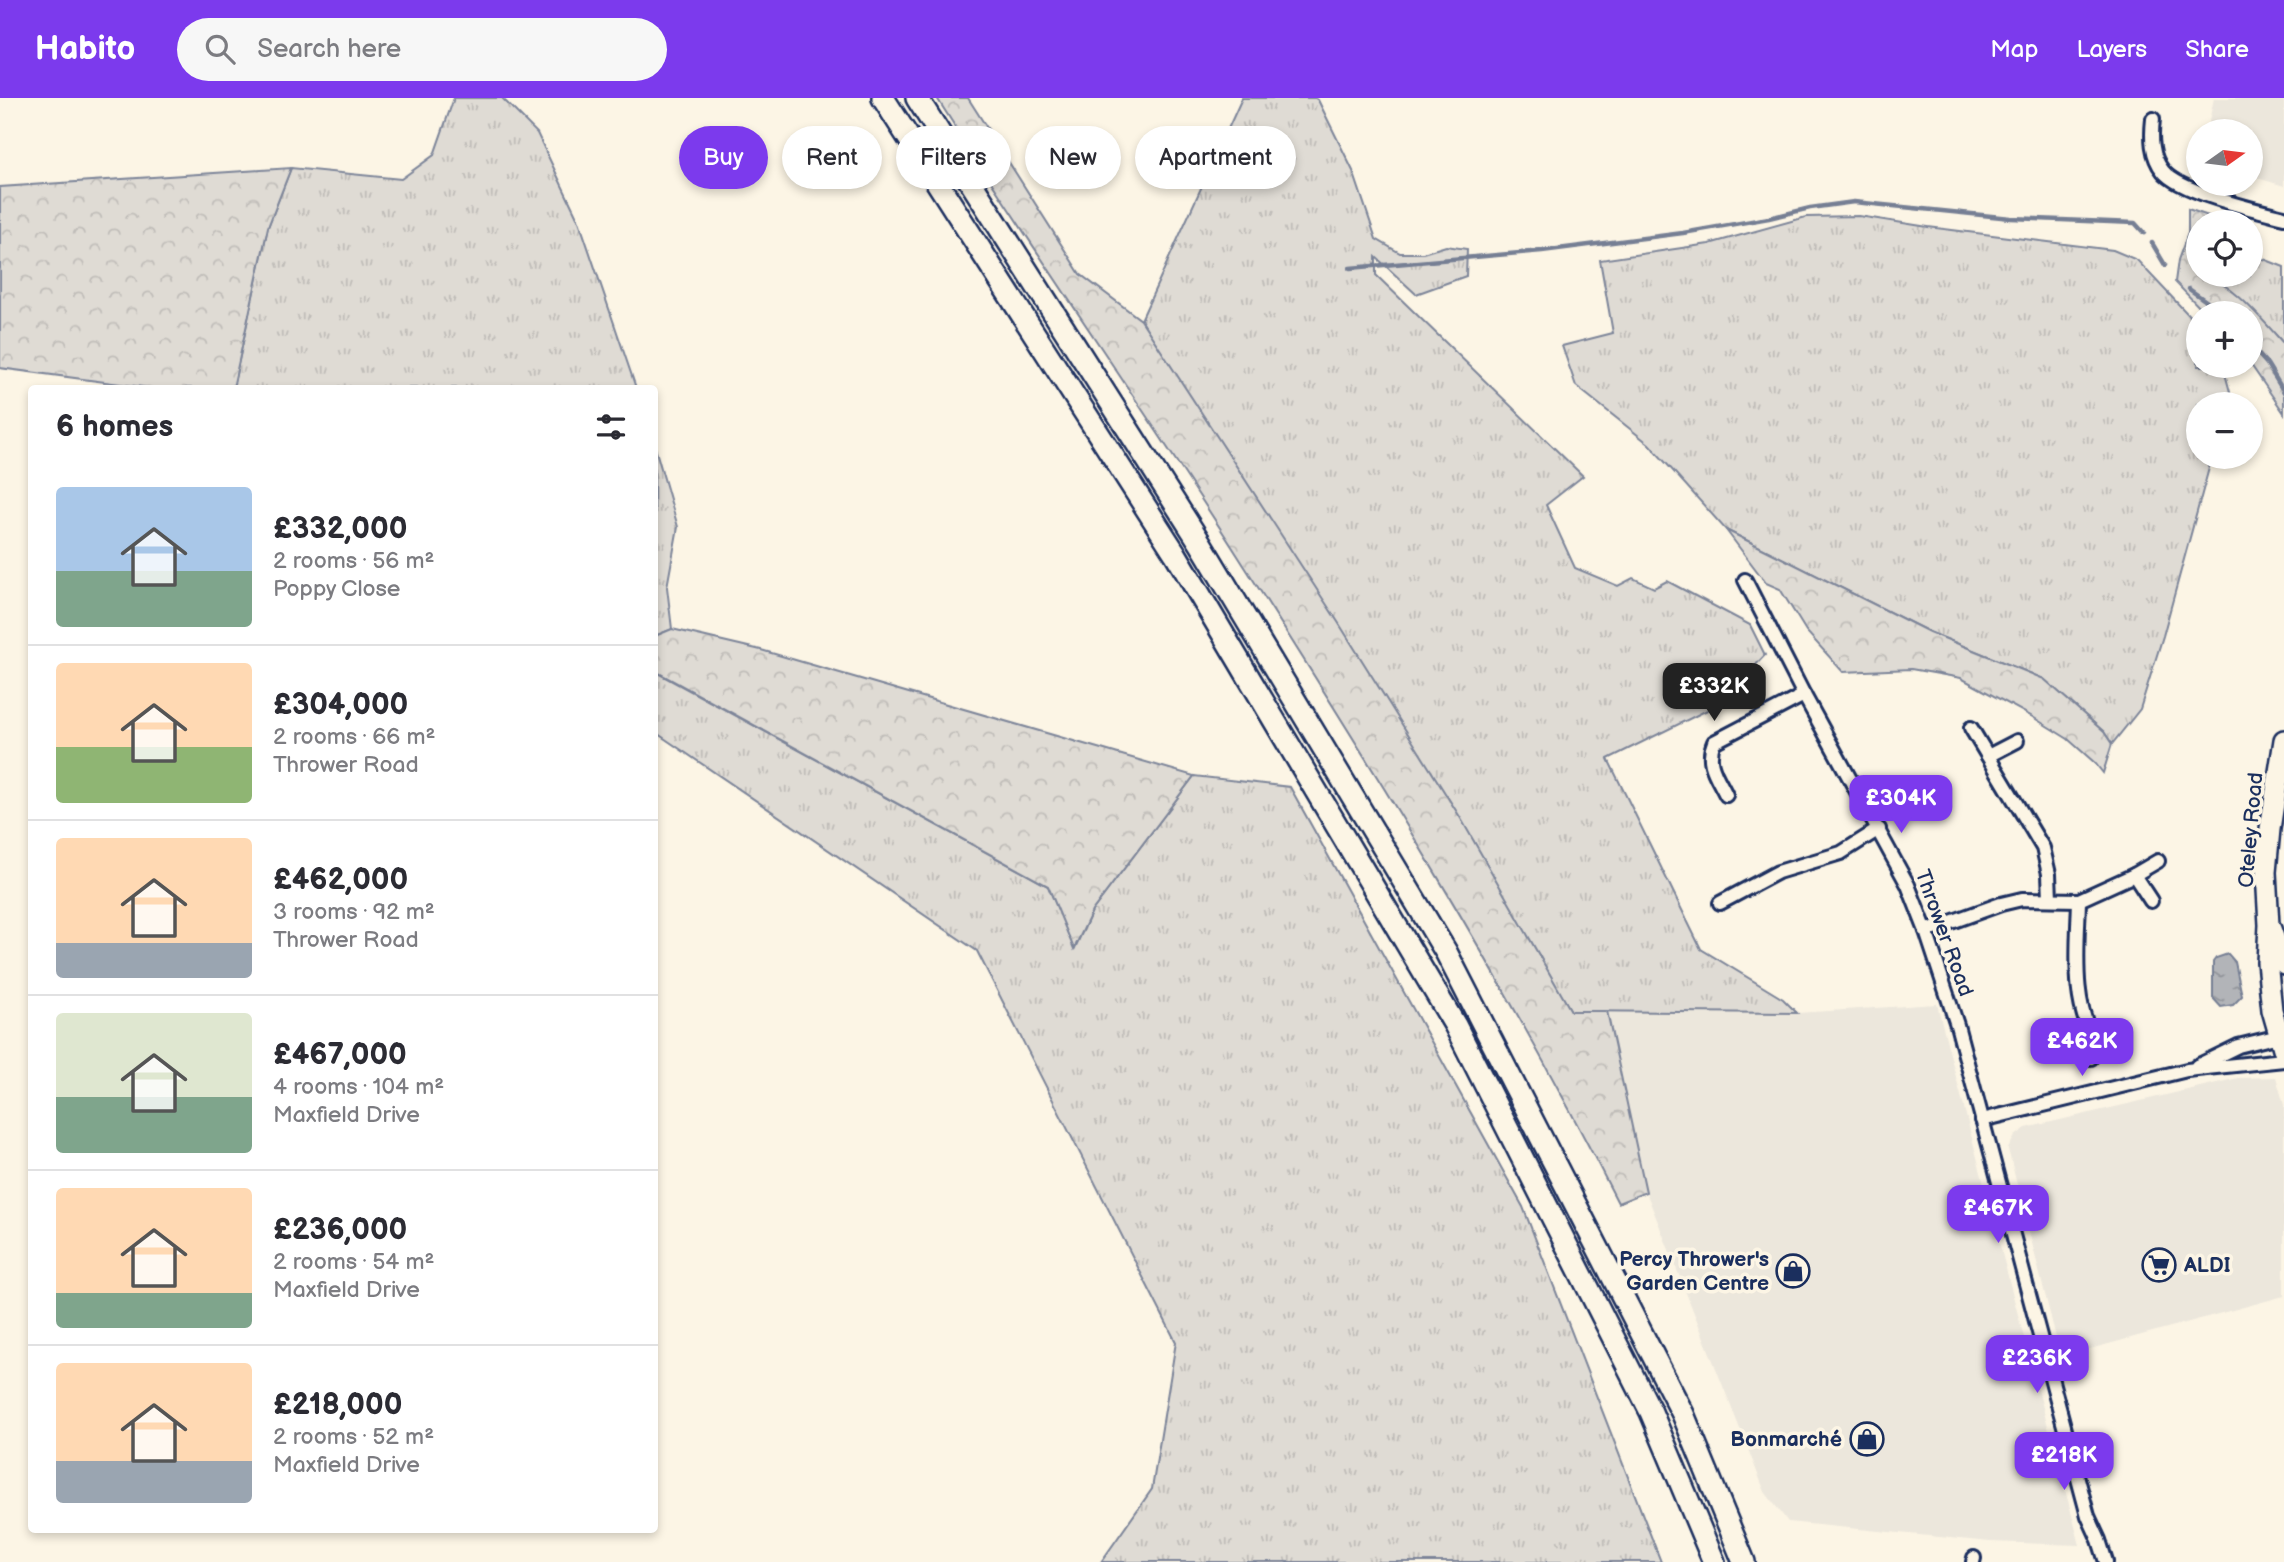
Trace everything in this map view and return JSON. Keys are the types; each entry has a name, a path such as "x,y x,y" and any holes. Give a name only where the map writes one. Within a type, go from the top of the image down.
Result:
{"highway":[{"path":"883,98 1175,553 1455,1025 1651,1412 1714,1562"},
{"path":"917,98 1201,544 1447,952 1683,1415 1744,1562"}],"main road":[{"name":"Oteley Road","path":"2282,1041 2272,1010 2267,962 2269,925 2266,873 2284,740"},
{"name":"Oteley Road","path":"2269,925 2284,965"}],"street":[{"path":"2153,119 2152,148 2163,171 2176,183 2254,210 2284,217"},
{"name":"Thrower Road","path":"1745,580 1804,695 1908,885 1926,931 1957,1025 2088,1516 2106,1562"},
{"path":"1726,795 1710,761 1709,752 1714,742 1804,695"},
{"path":"1972,728 2043,848 2049,874 2050,898"},
{"path":"1989,756 2017,741"},
{"path":"1720,903 1778,872 1841,853 1879,829"},
{"path":"1926,931 2022,899 2079,900 2158,861"},
{"path":"2134,875 2151,901"},
{"path":"2079,900 2078,985 2089,1032 2098,1044"},
{"path":"2098,1044 2118,1040"},
{"path":"2190,1070 2238,1046 2282,1041"},
{"path":"2091,1058 2098,1044"},
{"path":"1982,1120 2190,1070 2284,1060"}],"shaded area":[{"path":"2214,98 2284,98 2284,186 2263,180 2263,119 2210,119"},
{"path":"1937,1004 2080,1545 1990,1542 1788,1522 1765,1492 1646,1192 1607,1011 1797,1013"},
{"path":"2276,1077 2284,1105 2284,1296 2061,1357 2008,1149 2015,1136 2026,1128 2238,1078"}],"green space":[{"path":"454,98 502,98 537,133 579,221 635,385 234,385 268,227 291,168 401,179 434,155"},
{"path":"937,98 968,98 986,126 955,126"},
{"path":"1242,98 1318,100 1353,171 1376,239 1400,253 1423,253 1446,246 1467,249 1466,276 1416,294 1376,257 1376,275 1583,476 1546,505 1575,568 1618,586 1633,578 1654,588 1667,581 1750,625 1765,655 1751,670 1756,686 1608,759 1701,949 1783,999 1797,1013 1571,1011 1141,320 1201,189 1296,189 1296,126 1229,126"},
{"path":"1011,166 1080,274 1141,320 1338,622 1460,817 1571,1011 1607,1011 1646,1192 1618,1203 1484,955 1388,794 1201,498 996,189 1011,189"},
{"path":"291,168 268,227 234,385 128,385 0,368 0,187"},
{"path":"1859,216 2113,250 2137,260 2186,312 2186,378 2226,378 2230,392 2186,392 2186,469 2209,469 2140,709 2112,744 2104,732 2044,679 1929,632 1726,530 1649,444 1576,386 1562,346 1613,333 1600,260 1709,244 1806,217"},
{"path":"2186,238 2186,287 2226,287 2243,301 2193,301 2175,282 2178,260"},
{"path":"2263,259 2284,267 2284,344 2263,321 2263,301 2241,301 2225,287 2263,287"},
{"path":"2263,321 2284,344 2284,413 2260,378 2263,378"},
{"path":"658,458 678,527 667,587 672,629 658,635"},
{"path":"1726,530 1929,632 2044,679 2104,732 2112,744 2103,773 2068,739 1961,678 1911,669 1843,672 1806,631 1780,589 1766,583"},
{"path":"672,629 761,650 1194,776 1092,911 1074,949 1048,886 658,673 658,635"},
{"path":"658,673 1048,886 1075,948 1092,911 1194,776 1290,787 1523,1207 1661,1562 1101,1562 1152,1489 1176,1342 977,951 658,734"}],"water":[{"path":"2228,954 2235,962 2242,996 2233,1005 2221,1007 2213,998 2213,962 2216,958"}],"waterway":[{"path":"1350,268 1542,251 1683,233 1854,202 2011,218 2135,223 2144,233"},
{"path":"2152,243 2165,265"},
{"path":"2189,289 2206,301"},
{"path":"2263,360 2284,392"}],"place":[{"name":"ALDI","path":"2159,1265"},
{"name":"Percy Thrower's Garden Centre","path":"1793,1271"},
{"name":"Bonmarché","path":"1867,1439"}]}
